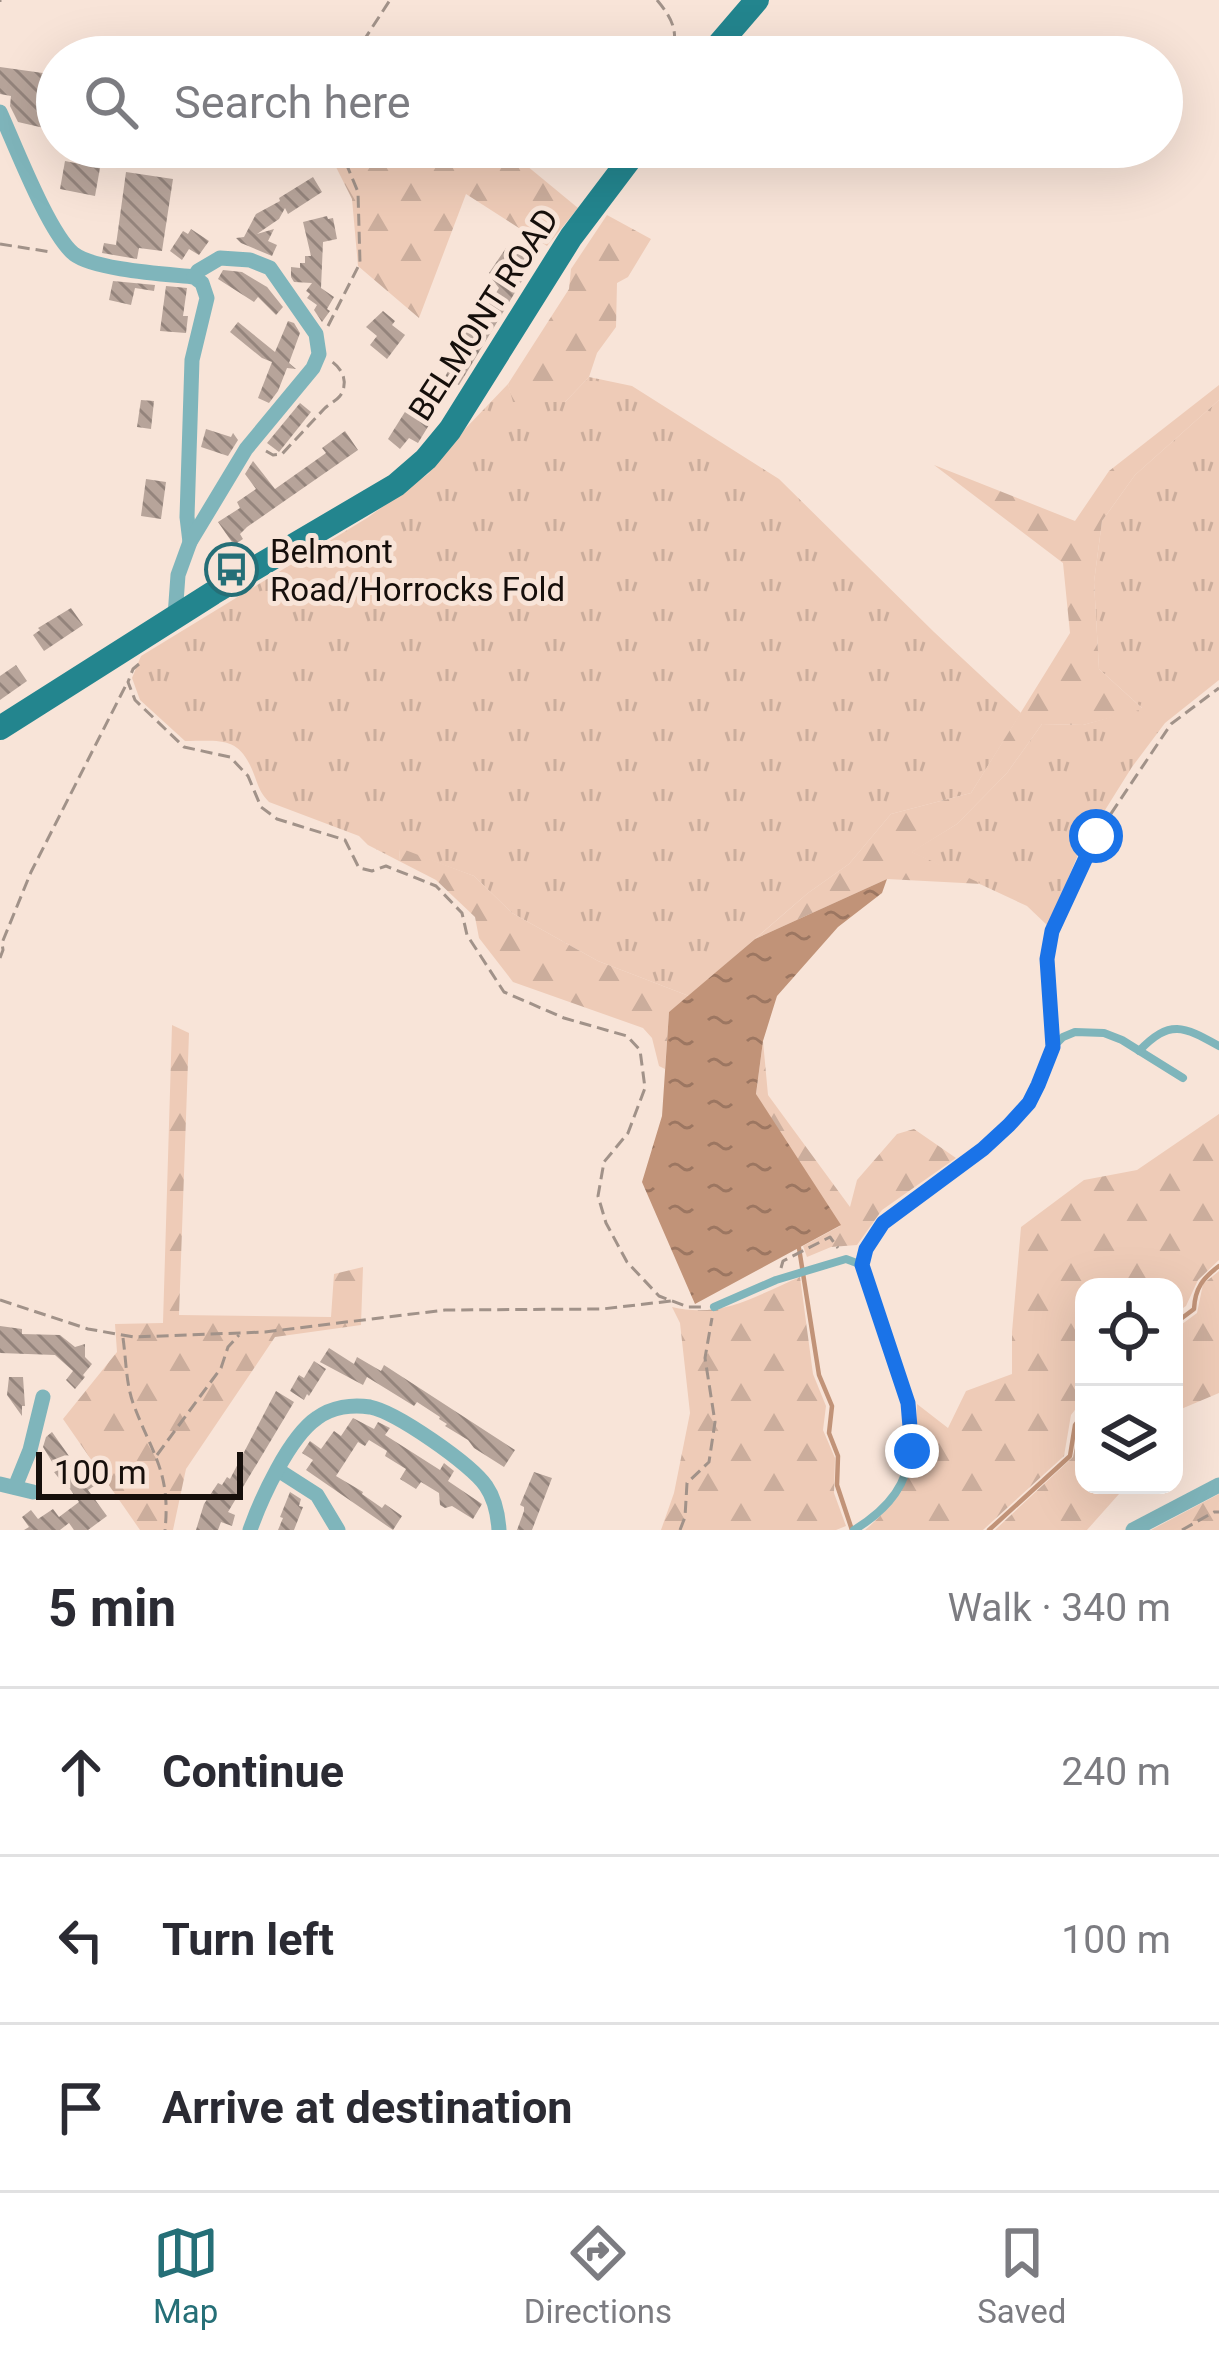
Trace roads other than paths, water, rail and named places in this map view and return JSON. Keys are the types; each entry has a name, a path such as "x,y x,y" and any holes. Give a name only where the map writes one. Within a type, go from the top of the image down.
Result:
{"main road":[{"path":"726,36 757,0"},
{"name":"BELMONT ROAD","path":"0,728 396,485 450,430 571,238 624,168"}],"street":[{"path":"0,112 56,233 76,256 108,266 194,278 202,284 207,298 192,360 190,542"},
{"path":"176,616 178,575 190,542 251,443 313,368 318,348 270,268 220,258 194,278"},
{"path":"33,1492 8,1485 30,1450 46,1394"},
{"path":"250,1530 261,1500 304,1430 316,1418 351,1406 384,1411 456,1457 489,1490 499,1530"},
{"path":"278,1470 317,1495 338,1530"},
{"path":"1133,1530 1219,1485"}],"lane":[{"path":"1139,1051 1157,1033 1174,1028 1194,1032 1219,1046"},
{"path":"857,1528 890,1498 907,1471 912,1451 908,1403 862,1265 883,1223 1009,1125 1029,1103 1053,1047 1063,1037 1091,1030 1123,1040 1183,1078"},
{"path":"714,1307 846,1259 862,1265"}],"water":[{"path":"887,879 882,893 838,927 777,996 763,1041 756,1094 841,1225 695,1304 642,1182 662,1116 669,1012 755,939"}],"waterway":[{"path":"799,1248 819,1375 832,1406 829,1433 838,1456 837,1485 852,1530"},
{"path":"1183,1317 1194,1309 1201,1284 1219,1266"},
{"path":"989,1530 1070,1456 1075,1425"}],"place":[{"name":"Belmont Road/Horrocks Fold","path":"231,570"}]}
